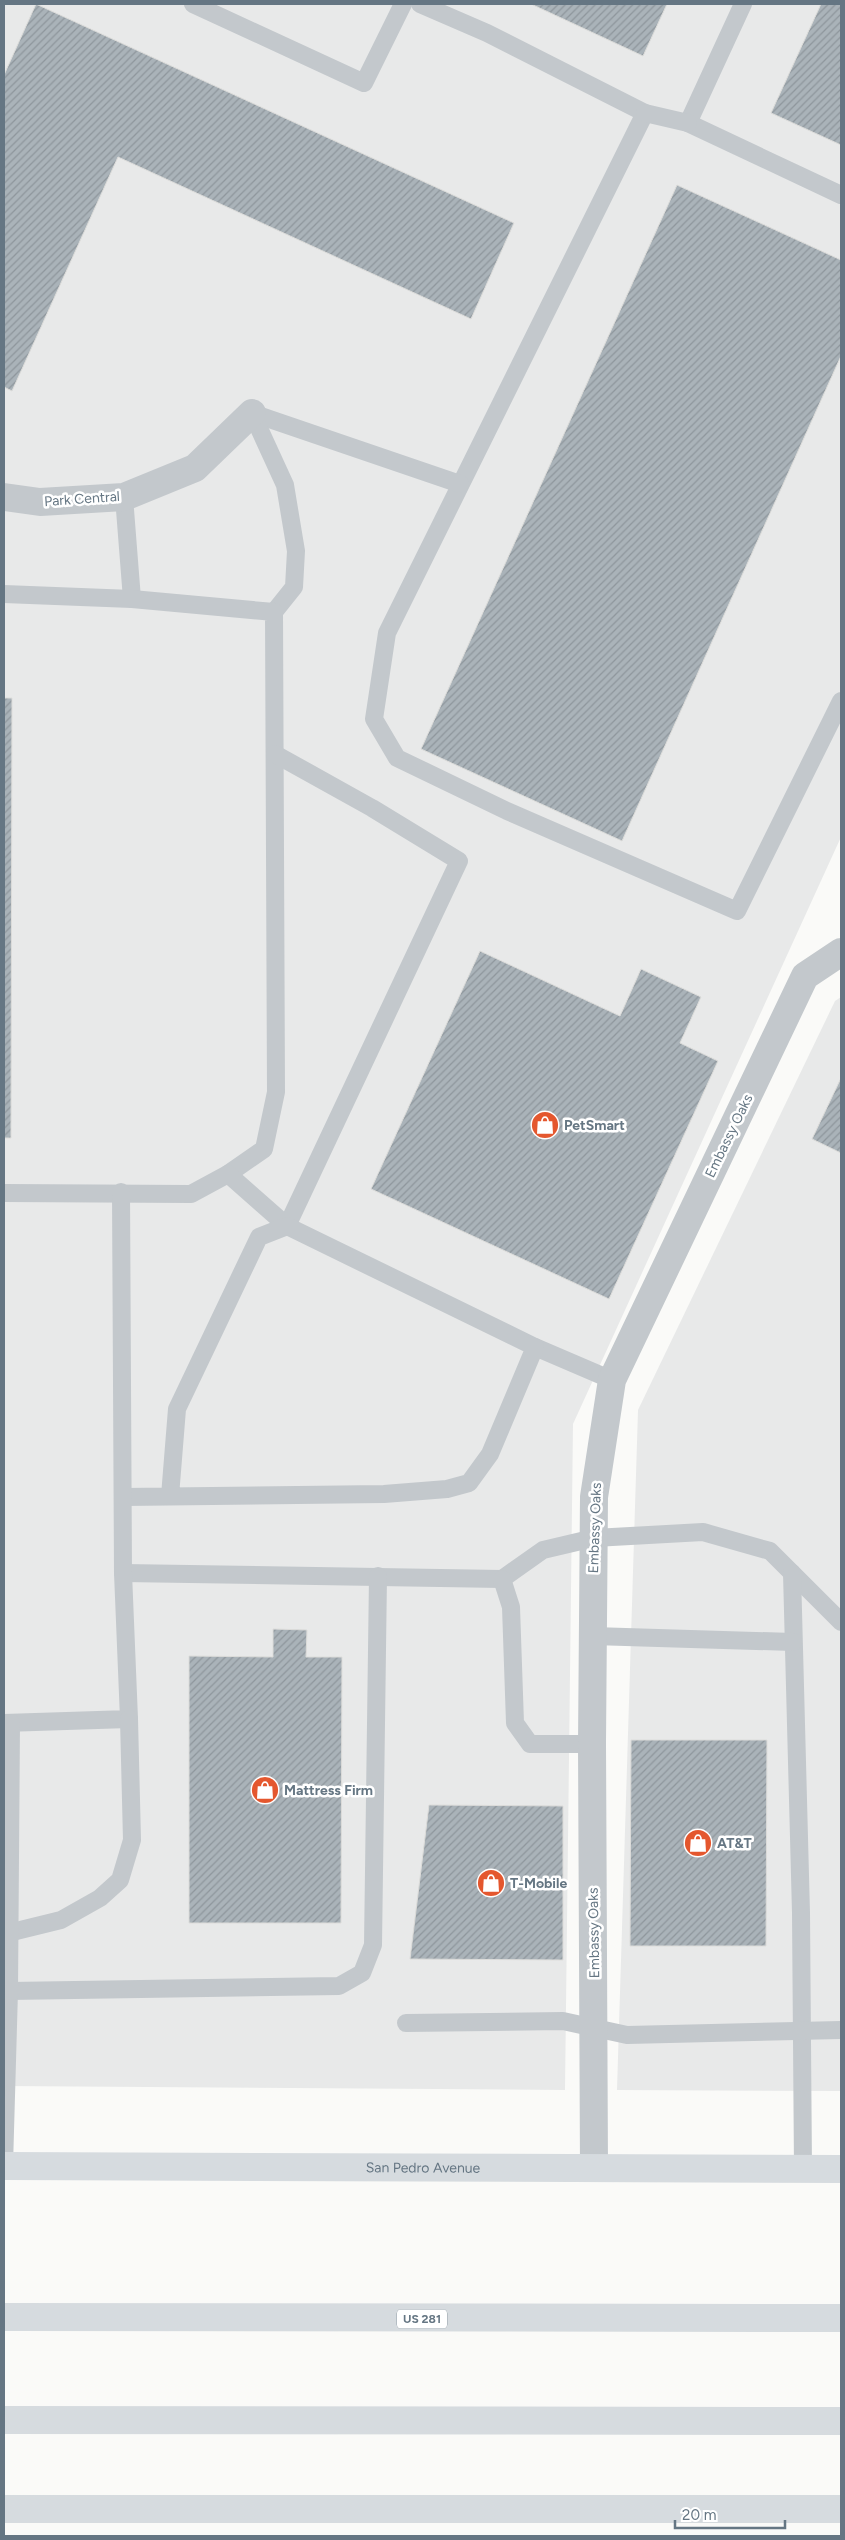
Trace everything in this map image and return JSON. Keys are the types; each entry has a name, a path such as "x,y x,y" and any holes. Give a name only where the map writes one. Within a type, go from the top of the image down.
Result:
{"main road":[{"name":"San Pedro Avenue","path":"4,2166 841,2169"},
{"name":"US 281","path":"4,2316 841,2318"},
{"path":"4,2420 841,2421"},
{"path":"4,2509 841,2509"}],"street":[{"name":"Park Central","path":"4,496 40,502 124,497 195,468 252,413"},
{"name":"Embassy Oaks","path":"594,2168 595,2028 592,1744 594,1497 612,1380 805,976 841,952"}],"lane":[{"path":"193,4 364,83 403,4"},
{"path":"420,4 487,34 646,113 688,123 841,196"},
{"path":"688,123 744,4"},
{"path":"646,113 386,633 374,719 397,758 507,811 737,911 841,701"},
{"path":"252,413 460,484"},
{"path":"4,1193 121,1192 192,1194 228,1174 264,1149 276,1092 274,612 294,587 296,551 285,485 252,413"},
{"path":"124,497 132,599"},
{"path":"4,594 132,599 274,612"},
{"path":"170,1496 177,1409 259,1237 287,1226 459,861 372,808 275,754"},
{"path":"228,1174 287,1226 535,1346 612,1380"},
{"path":"6,1934 61,1920 100,1898 120,1880 132,1840 123,1573 121,1192"},
{"path":"124,1497 384,1494 447,1489 469,1483 490,1454 535,1346"},
{"path":"123,1573 502,1579 543,1550 594,1538 703,1532 770,1551 841,1622"},
{"path":"792,1573 801,1913 803,2169"},
{"path":"10,1991 339,1986 362,1974 373,1945 378,1576"},
{"path":"502,1579 511,1607 515,1723 530,1744 592,1744"},
{"path":"593,1636 793,1642"},
{"path":"4,2166 10,1991 6,1934 7,1723 129,1719"},
{"path":"406,2023 563,2021 627,2035 841,2030"}],"shaded area":[{"path":"4,4 841,4 841,837 573,1424 565,2090 4,2086"},
{"path":"841,997 841,2091 617,2090 638,1410 835,1001"}],"building":[{"path":"36,4 514,223 471,319 118,157 12,391 4,387 4,75"},
{"path":"531,4 667,4 643,56"},
{"path":"821,4 841,4 841,145 771,113"},
{"path":"677,185 841,260 841,356 622,841 421,749"},
{"path":"4,698 12,698 11,1138 4,1138"},
{"name":"PetSmart","path":"480,951 620,1016 641,969 701,997 680,1043 718,1061 609,1299 371,1189"},
{"path":"841,1078 841,1153 812,1139"},
{"name":"Mattress Firm","path":"273,1629 307,1630 306,1657 342,1657 341,1923 189,1923 189,1656 273,1657"},
{"name":"AT&T","path":"631,1740 767,1740 766,1946 630,1946"},
{"name":"T-Mobile","path":"429,1805 563,1806 563,1960 410,1959"}],"place":[{"name":"PetSmart","path":"545,1125"},
{"name":"Mattress Firm","path":"265,1790"},
{"name":"AT&T","path":"698,1843"},
{"name":"T-Mobile","path":"491,1883"}]}
